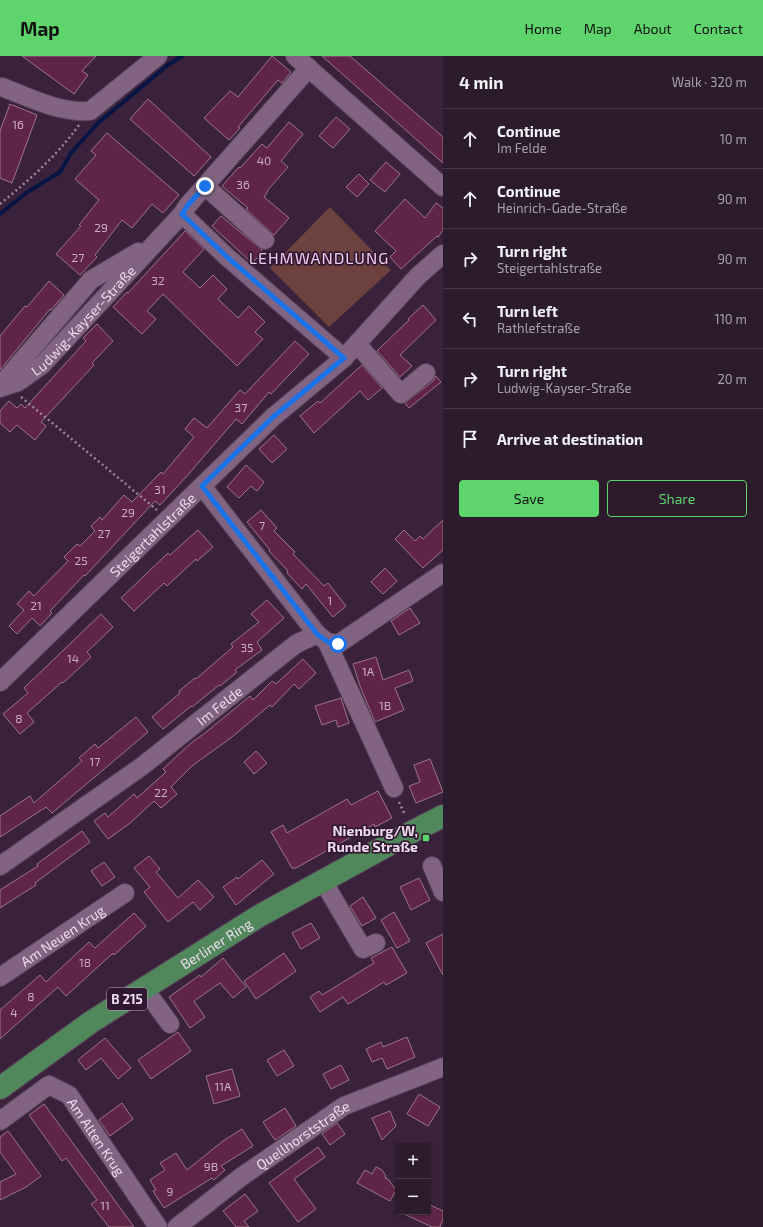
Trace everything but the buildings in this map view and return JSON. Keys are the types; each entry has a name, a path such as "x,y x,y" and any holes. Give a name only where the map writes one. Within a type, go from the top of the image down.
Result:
{"main road":[{"name":"Berliner Ring","path":"0,1088 91,1022 259,916 443,816"}],"street":[{"path":"1,87 41,102 77,112 90,111 158,56"},
{"path":"295,56 443,187"},
{"name":"Ludwig-Kayser-Straße","path":"2,387 91,280 157,240 182,214 188,205 309,68"},
{"path":"205,186 265,240"},
{"path":"182,214 227,257 344,358"},
{"name":"Steigertahlstraße","path":"0,682 273,417 344,358 418,276 443,254"},
{"path":"357,344 401,394 426,373"},
{"path":"202,486 322,638 394,788"},
{"name":"Im Felde","path":"0,866 141,767 296,644 322,638 338,644 443,574"},
{"path":"432,866 443,892"},
{"path":"323,880 363,948 376,943"},
{"name":"Am Neuen Krug","path":"0,977 125,893"},
{"path":"144,988 170,1024"},
{"name":"Quellhorststraße","path":"182,1226 241,1177 344,1106 443,1067"},
{"name":"Am Alten Krug","path":"0,1121 49,1085 69,1095 158,1227"}],"path":[{"path":"0,204 45,166 65,145 90,111"},
{"path":"2,387 168,519"}],"shaded area":[{"path":"330,207 391,270 329,327 270,268"}],"waterway":[{"path":"0,214 26,193 60,172 71,153 98,123 168,65 182,56"}],"place":[{"name":"Nienburg/W, Runde Straße","path":"426,838"}],"district":[{"name":"LEHMWANDLUNG","path":"319,257"}],"route":[{"path":"205,186 182,214 227,257 344,358 273,417 202,486 317,634 328,642 338,644"}]}
